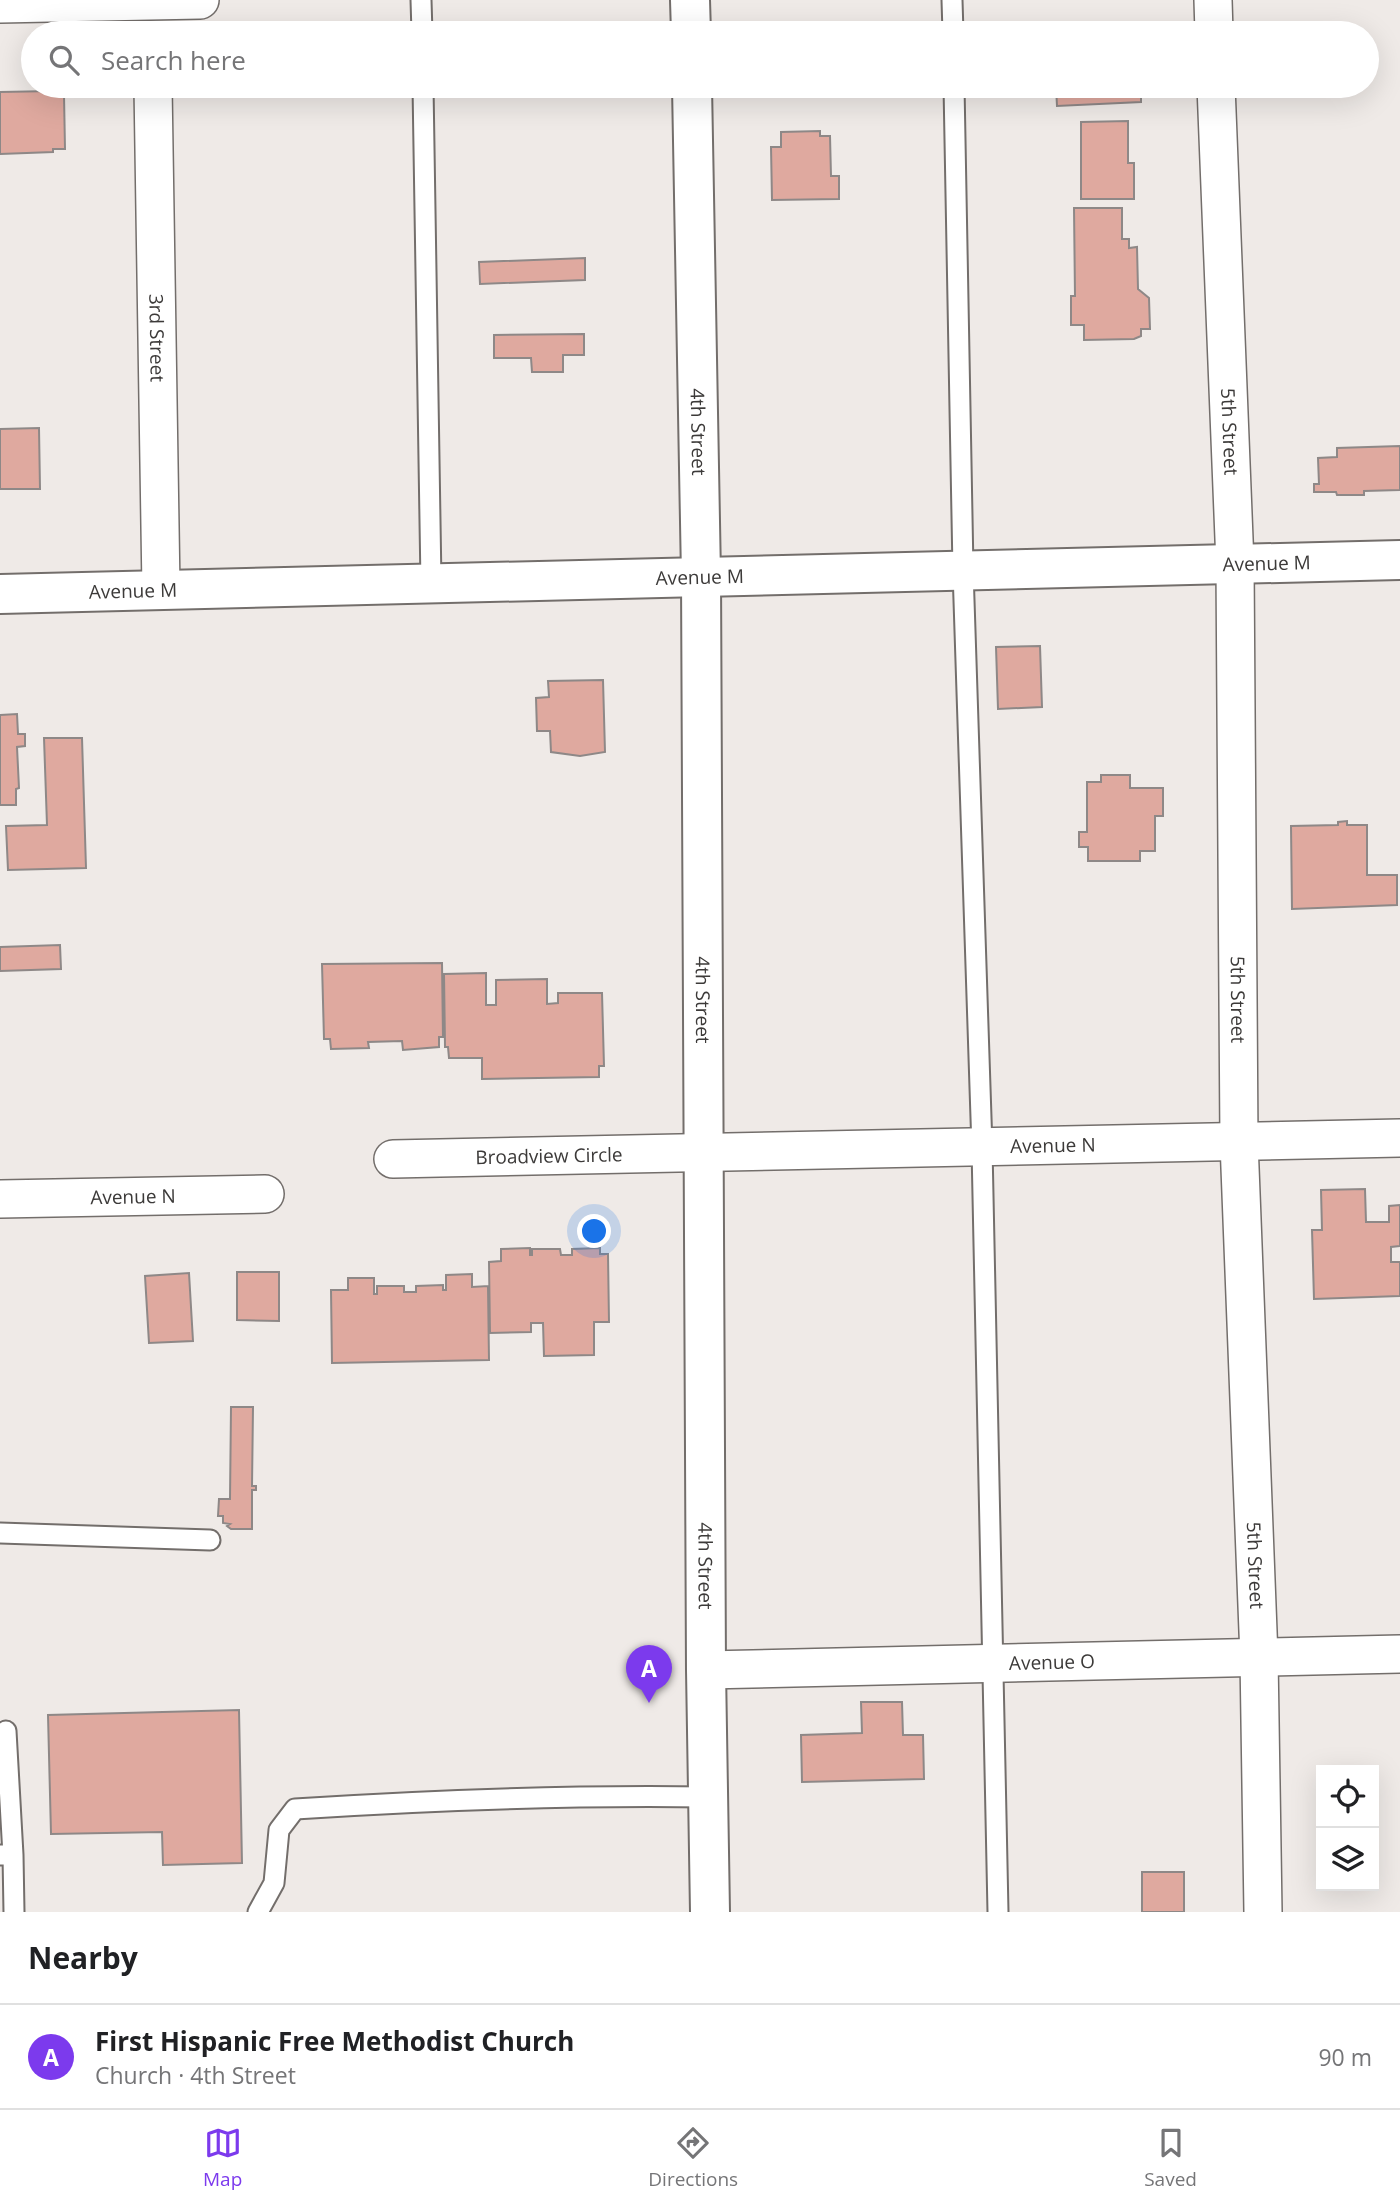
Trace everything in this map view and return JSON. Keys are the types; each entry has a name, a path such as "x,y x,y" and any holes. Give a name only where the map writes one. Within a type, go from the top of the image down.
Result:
{"street":[{"path":"152,0 152,21"},
{"path":"0,4 200,0"},
{"path":"690,0 691,21"},
{"path":"1213,0 1214,21"},
{"name":"3rd Street","path":"153,98 161,589"},
{"name":"4th Street","path":"692,98 701,576 706,1670 710,1912"},
{"name":"5th Street","path":"1216,98 1235,564 1239,1142 1259,1657 1264,1912"},
{"name":"Avenue M","path":"0,594 1400,560"},
{"name":"Avenue N","path":"704,1154 1400,1138"},
{"name":"Broadview Circle","path":"393,1160 704,1154"},
{"name":"Avenue N","path":"0,1199 265,1194"},
{"name":"Avenue O","path":"706,1670 1400,1654"}],"lane":[{"path":"421,0 422,21"},
{"path":"952,0 953,21"},
{"path":"422,98 431,583"},
{"path":"954,98 962,570 982,1148 998,1912"},
{"path":"0,1533 210,1540"},
{"path":"6,1731 6,1855 14,1912"},
{"path":"258,1912 274,1883 279,1830 295,1809 649,1796 709,1797"}],"building":[{"path":"0,92 21,92 21,98 64,98 65,149 0,154"},
{"path":"1057,98 1141,98 1141,102 1057,106"},
{"path":"1128,121 1128,163 1134,163 1134,199 1081,199 1081,122"},
{"path":"820,131 820,136 830,136 831,176 839,176 839,199 772,200 771,147 781,147 781,132"},
{"path":"1074,208 1122,208 1122,239 1129,239 1129,248 1137,247 1138,289 1149,298 1150,329 1141,329 1141,336 1134,339 1084,340 1084,325 1071,325 1071,296 1075,296"},
{"path":"585,258 585,280 480,284 479,262"},
{"path":"584,334 584,355 563,355 563,372 532,372 531,358 494,358 494,335"},
{"path":"39,428 40,489 0,489 0,429"},
{"path":"1400,446 1400,490 1364,491 1364,495 1314,492 1314,484 1319,484 1318,458 1337,457 1337,448"},
{"path":"1040,646 1042,707 998,709 996,647"},
{"path":"603,680 605,752 580,756 551,752 550,731 537,731 536,698 549,697 548,681"},
{"path":"17,714 18,734 25,734 25,746 17,747 19,788 16,789 16,805 0,805 0,715"},
{"path":"44,738 82,738 86,868 8,870 6,826 47,825"},
{"path":"1101,775 1130,775 1130,788 1163,788 1163,816 1155,816 1155,851 1140,851 1140,861 1088,861 1088,847 1079,847 1079,832 1087,832 1087,782 1101,782"},
{"path":"1347,821 1347,825 1367,825 1367,875 1397,875 1397,905 1292,909 1291,826 1338,825 1338,822"},
{"path":"60,945 61,969 0,971 0,947"},
{"path":"442,963 443,1037 439,1037 439,1047 403,1050 402,1041 368,1042 369,1048 331,1049 330,1039 324,1039 322,964"},
{"path":"486,973 486,1005 496,1005 496,980 547,979 547,1004 558,1003 558,993 602,993 604,1066 599,1066 599,1077 482,1079 482,1058 449,1058 448,1047 445,1047 444,974"},
{"path":"1365,1189 1366,1222 1389,1222 1389,1206 1400,1205 1400,1246 1391,1247 1391,1262 1400,1262 1400,1296 1314,1299 1312,1230 1322,1230 1321,1190"},
{"path":"530,1248 530,1255 532,1249 560,1249 561,1255 572,1255 572,1249 600,1248 600,1254 608,1254 609,1322 594,1322 594,1355 544,1356 543,1323 531,1323 531,1332 490,1333 489,1262 501,1261 501,1249"},
{"path":"237,1272 279,1272 279,1321 237,1320"},
{"path":"189,1273 193,1341 149,1343 145,1276"},
{"path":"472,1274 472,1287 488,1286 489,1360 332,1363 331,1290 348,1290 348,1278 374,1278 374,1294 377,1294 377,1286 404,1286 404,1292 416,1292 416,1286 443,1285 443,1290 446,1290 446,1275"},
{"path":"231,1407 253,1407 252,1486 256,1486 256,1490 252,1490 252,1529 231,1529 227,1526 230,1524 223,1523 223,1516 218,1516 219,1499 230,1499"},
{"path":"861,1702 902,1702 903,1735 923,1735 924,1779 802,1782 801,1735 862,1733"},
{"path":"239,1710 242,1863 163,1865 162,1832 51,1834 48,1715"},
{"path":"1142,1872 1184,1872 1184,1912 1142,1912"}],"place":[{"name":"First Hispanic Free Methodist Church","path":"649,1703"}]}
